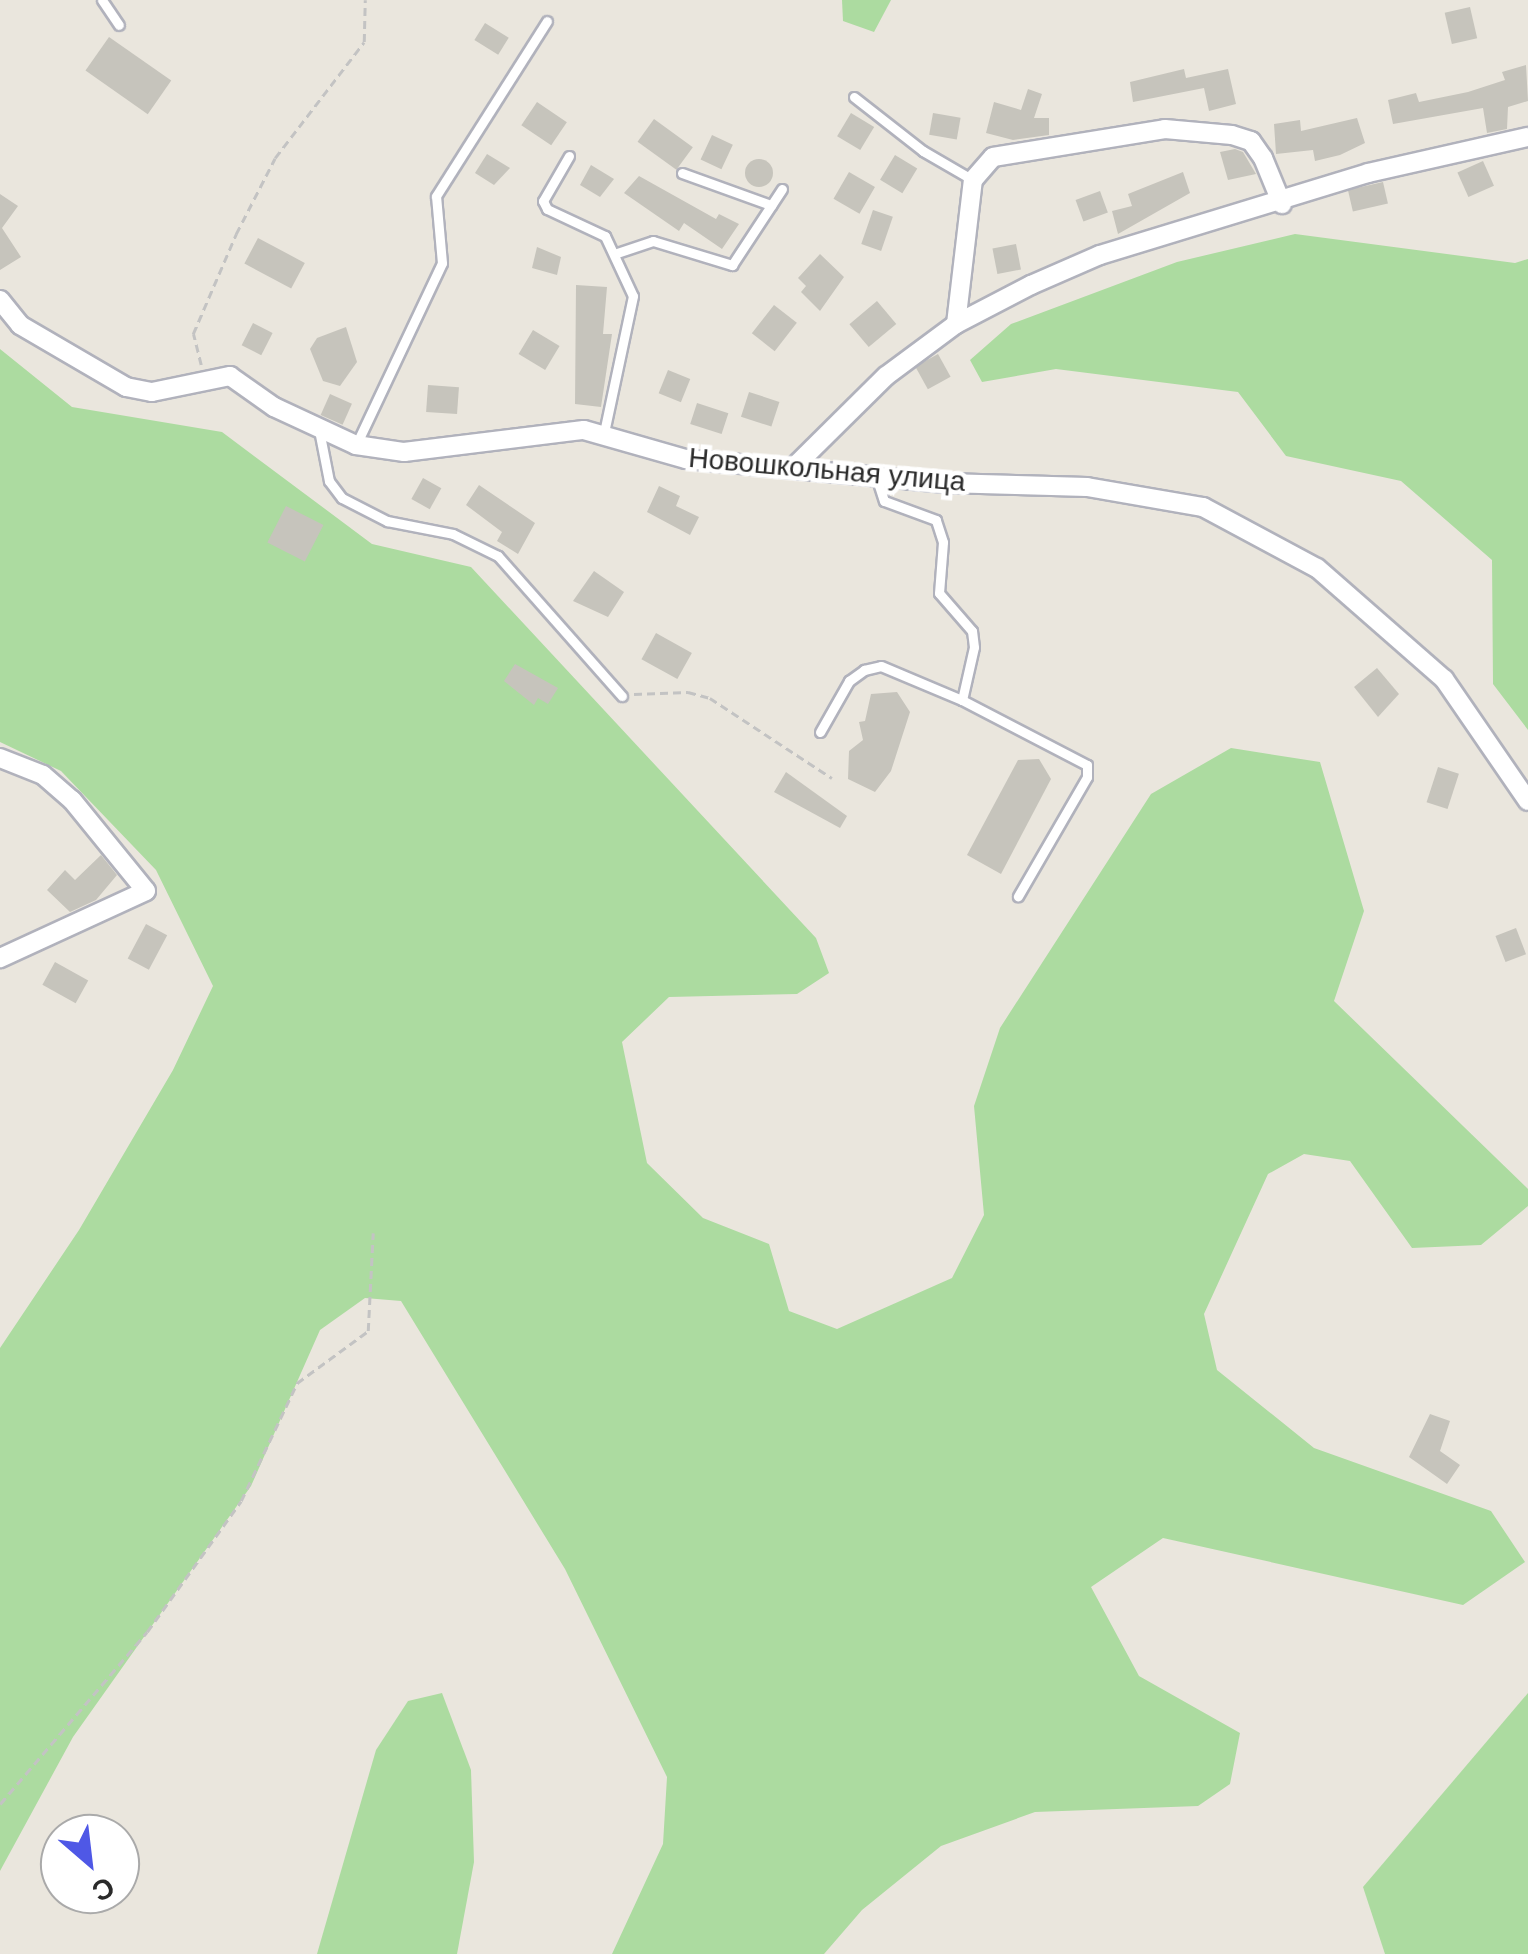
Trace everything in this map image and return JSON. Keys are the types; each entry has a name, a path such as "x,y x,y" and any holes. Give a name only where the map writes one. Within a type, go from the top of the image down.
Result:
{"street":[{"path":"956,324 973,180 993,157 1165,129 1251,142 1282,204"},
{"path":"797,464 856,400 956,324 1100,256 1282,204 1368,173 1528,137"},
{"name":"Новошкольная улица","path":"0,300 20,325 126,387 152,392 230,376 318,430 356,445 404,452 556,430 604,433 686,459 797,464 875,474 1104,490 1203,506 1262,534 1318,568 1444,678 1528,801"},
{"path":"0,758 43,776 72,800 146,891 0,958"}],"lane":[{"path":"102,0 119,24"},
{"path":"356,445 442,263 436,196 547,22"},
{"path":"854,97 909,141 973,180"},
{"path":"569,156 543,201 547,209 595,227 614,254 633,296 633,318 604,433"},
{"path":"682,173 771,205"},
{"path":"614,254 653,241 732,264 782,189"},
{"path":"318,430 329,481 342,498 387,521 453,534 498,556 622,696"},
{"path":"875,474 884,500 926,513 942,531 939,594 974,638 962,700"},
{"path":"820,732 849,680 864,670 881,666 962,700 1088,764 1087,777 1018,896"}],"path":[{"path":"207,380 192,334 196,324 275,158 364,42 364,0"},
{"path":"622,696 688,692 710,698 832,778"},
{"path":"0,1804 147,1632 241,1501 296,1383 368,1331 373,1233"}],"green space":[{"path":"842,0 891,0 874,32 843,21"},
{"path":"1295,234 1515,263 1528,259 1528,730 1493,684 1492,560 1401,481 1286,456 1238,392 1056,369 982,382 970,360 1011,324 1177,262"},
{"path":"0,349 72,407 222,432 372,544 471,567 816,938 829,973 797,994 669,997 622,1042 647,1163 703,1218 769,1244 789,1311 837,1329 952,1278 984,1215 974,1106 1000,1028 1151,794 1231,748 1320,762 1364,911 1334,1001 1528,1189 1528,1206 1481,1245 1412,1248 1350,1161 1304,1154 1268,1174 1204,1314 1217,1370 1314,1448 1491,1511 1525,1562 1463,1605 1163,1538 1091,1587 1139,1676 1240,1733 1230,1784 1198,1806 1035,1812 941,1846 862,1910 824,1954 612,1954 663,1844 667,1777 565,1569 401,1301 365,1298 320,1330 251,1486 73,1737 0,1871 0,1348 79,1230 173,1070 213,986 156,870 61,771 0,742"},
{"path":"442,1693 471,1770 474,1862 457,1954 317,1954 376,1750 408,1701"},
{"path":"1528,1693 1528,1954 1385,1954 1363,1887"}],"building":[{"path":"1470,7 1477,38 1452,44 1445,13"},
{"path":"485,23 509,38 498,55 474,40"},
{"path":"109,37 171,81 148,114 85,71"},
{"path":"1526,65 1528,101 1508,107 1507,129 1487,133 1483,108 1393,124 1388,100 1416,93 1419,102 1468,92 1505,80 1502,72"},
{"path":"1184,69 1186,78 1228,69 1236,104 1209,111 1204,88 1133,102 1130,82"},
{"path":"1028,89 1042,94 1034,118 1049,118 1049,135 1013,140 986,133 994,102 1021,110"},
{"path":"537,102 567,122 551,145 521,125"},
{"path":"851,113 874,127 860,150 837,136"},
{"path":"933,113 961,118 957,140 929,135"},
{"path":"1357,118 1365,143 1340,155 1315,161 1313,150 1276,154 1274,124 1300,120 1301,131"},
{"path":"654,119 693,147 676,170 638,142"},
{"path":"712,135 733,145 721,169 701,159"},
{"path":"1220,152 1243,152 1256,174 1228,180"},
{"path":"487,154 510,168 494,185 475,173"},
{"path":"895,155 917,168 902,193 880,180"},
{"path":"759,159 769,163 773,173 769,183 759,187 749,183 745,173 749,163"},
{"path":"1483,161 1494,186 1468,197 1457,172"},
{"path":"591,165 614,179 600,197 580,185"},
{"path":"849,172 875,187 859,214 834,199"},
{"path":"1183,172 1190,193 1118,234 1112,211 1132,206 1128,194"},
{"path":"639,176 716,219 719,214 739,224 722,249 684,223 679,231 624,193"},
{"path":"1383,182 1388,203 1353,212 1348,190"},
{"path":"1100,191 1108,213 1083,222 1076,200"},
{"path":"0,194 18,206 2,228 21,257 0,270"},
{"path":"873,210 893,217 881,251 861,244"},
{"path":"258,238 305,263 291,288 244,264"},
{"path":"1016,244 1021,270 997,274 992,249"},
{"path":"537,247 561,257 557,275 532,268"},
{"path":"820,254 844,277 820,311 801,292 806,286 798,278"},
{"path":"576,285 607,287 603,334 612,334 601,407 575,404"},
{"path":"877,301 896,324 869,347 849,324"},
{"path":"774,305 797,323 775,351 752,333"},
{"path":"253,323 273,333 261,355 242,345"},
{"path":"346,327 357,362 340,386 323,381 310,349 317,338"},
{"path":"533,330 560,346 545,370 519,354"},
{"path":"938,354 951,377 928,389 915,367"},
{"path":"668,370 690,379 681,402 659,393"},
{"path":"428,385 459,387 457,414 426,412"},
{"path":"749,392 779,402 771,427 741,417"},
{"path":"330,394 352,404 343,425 321,415"},
{"path":"697,403 728,413 722,434 690,424"},
{"path":"423,478 441,488 430,509 411,499"},
{"path":"479,485 535,523 518,554 497,541 502,532 466,505"},
{"path":"659,486 680,496 676,506 699,517 690,535 647,512"},
{"path":"286,506 323,525 305,562 267,543"},
{"path":"594,571 624,592 608,617 573,601"},
{"path":"656,633 692,653 677,679 641,659"},
{"path":"515,664 558,688 548,704 538,698 534,705 504,681"},
{"path":"1377,668 1399,694 1378,717 1354,687"},
{"path":"897,692 910,712 891,771 875,792 848,779 849,751 863,740 859,722 865,721 871,694"},
{"path":"1039,759 1051,779 1001,874 967,855 1018,760"},
{"path":"1438,767 1459,774 1447,809 1427,802"},
{"path":"786,772 847,816 840,828 774,792"},
{"path":"101,855 117,875 96,900 70,912 47,890 65,870 75,880"},
{"path":"146,924 167,935 149,970 128,958"},
{"path":"1516,928 1526,954 1505,962 1495,936"},
{"path":"55,962 88,980 76,1003 42,985"},
{"path":"1430,1414 1450,1421 1440,1451 1460,1465 1447,1484 1409,1457"}]}
